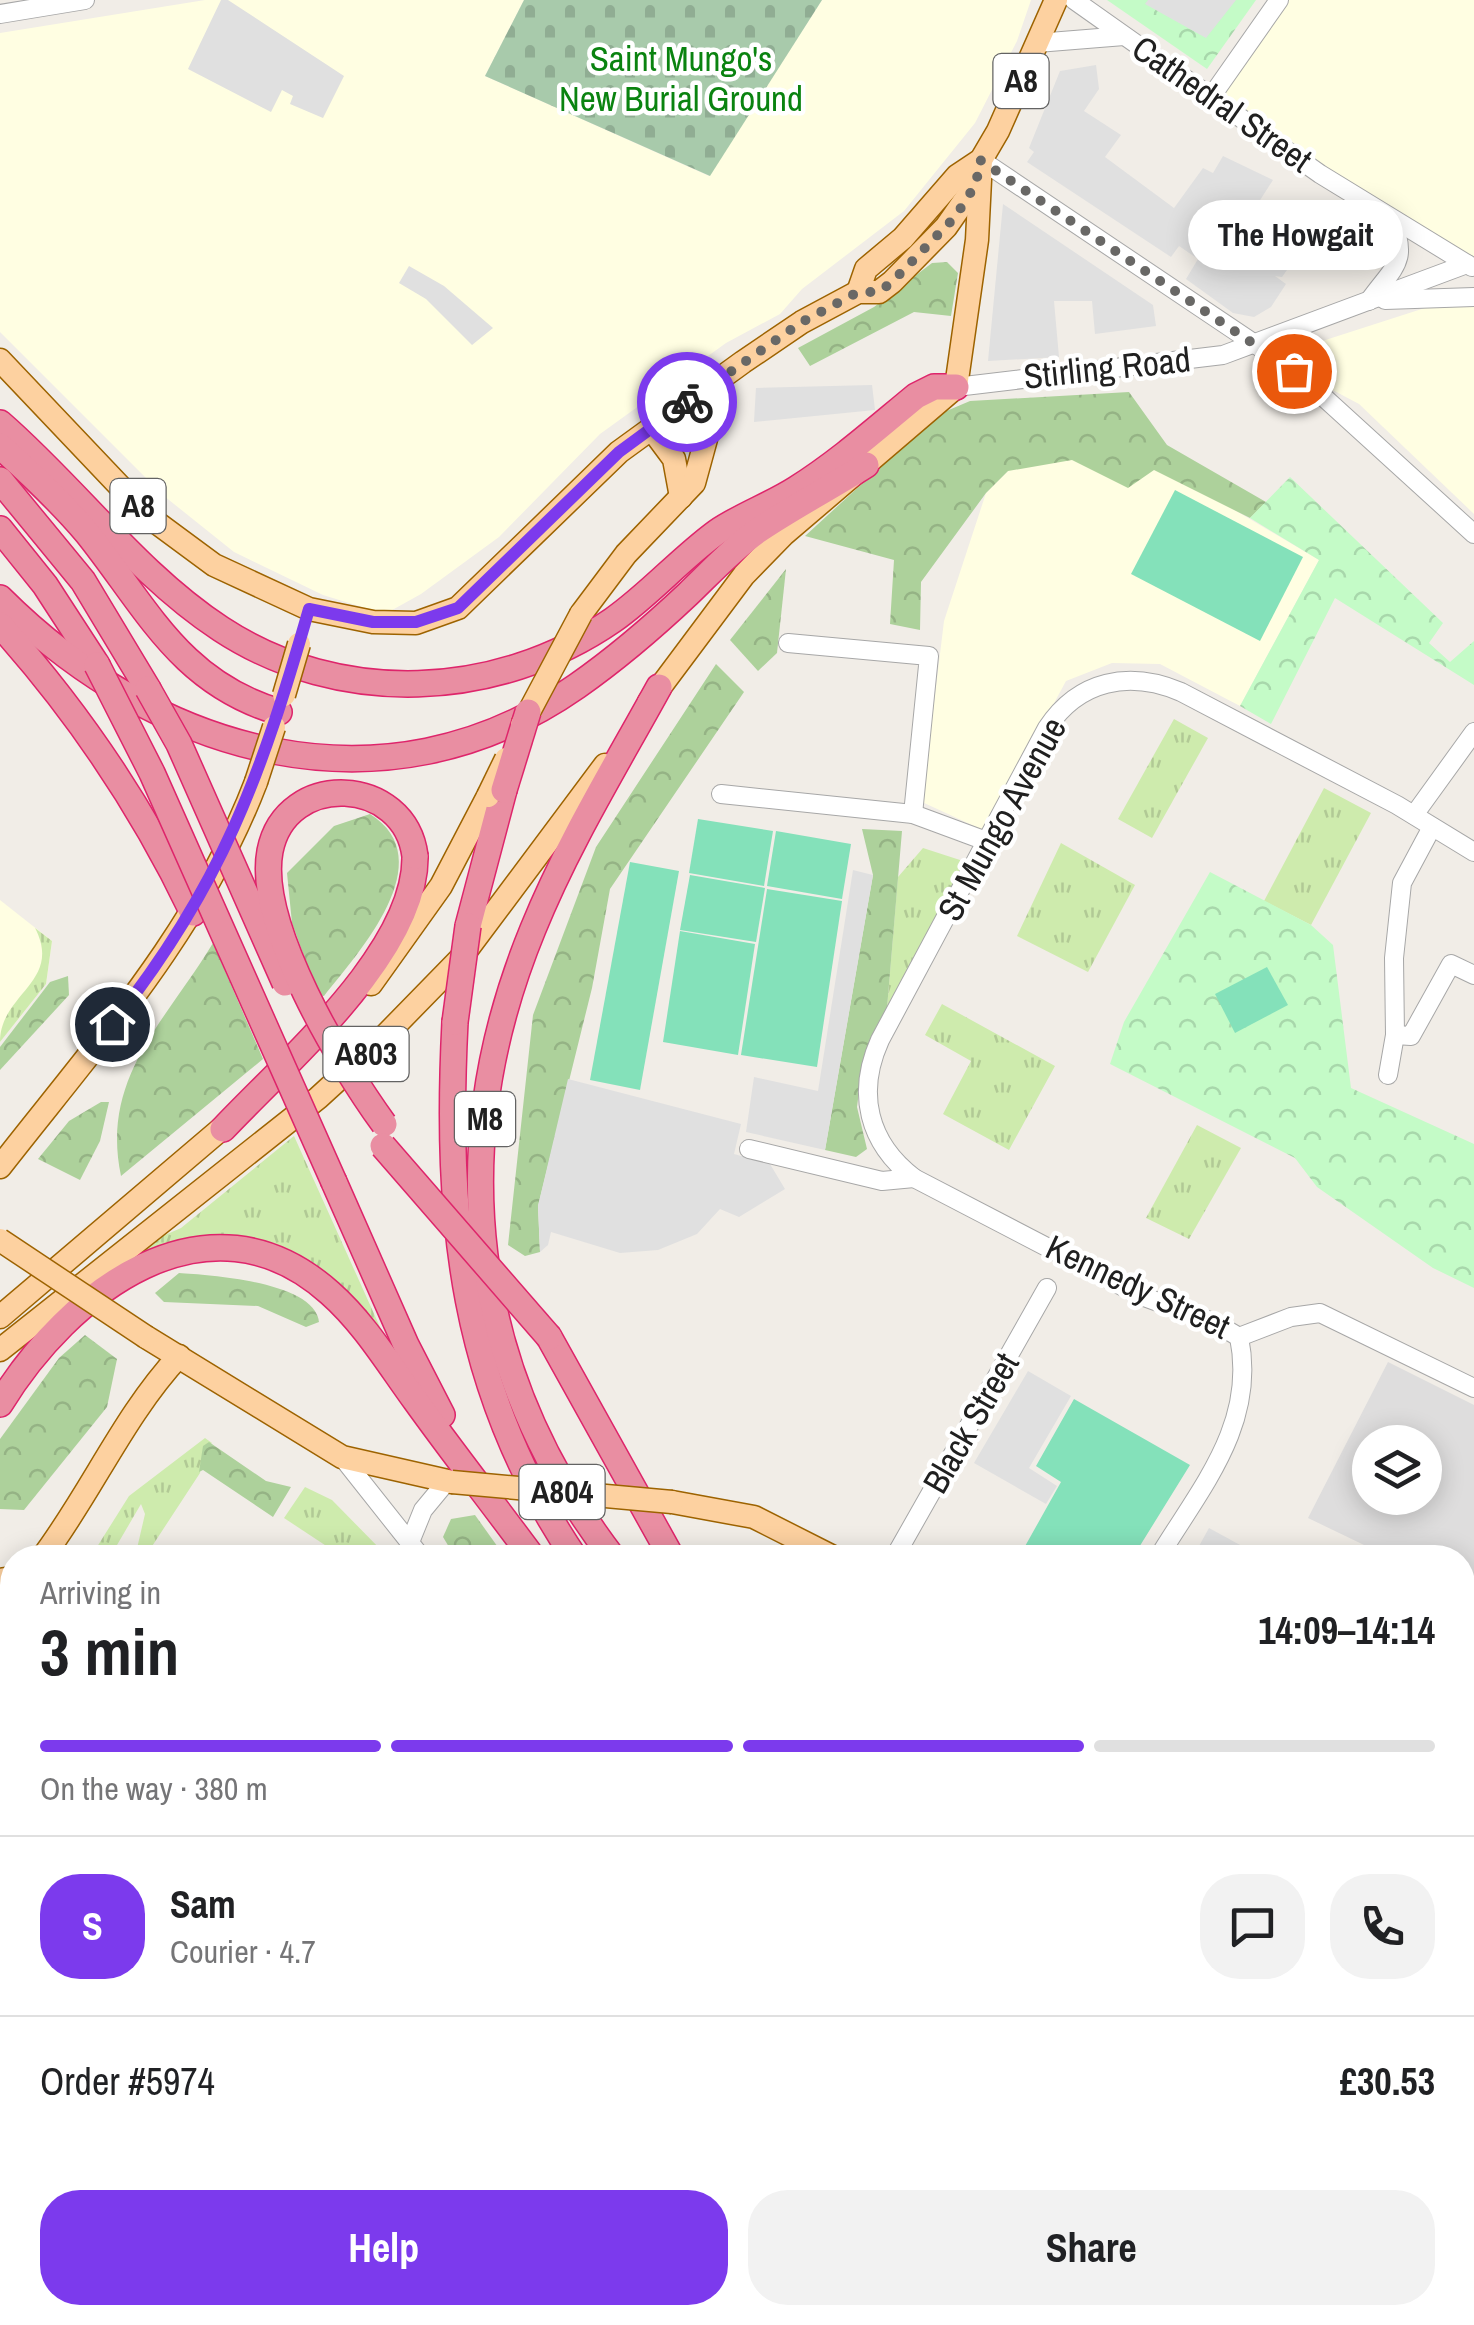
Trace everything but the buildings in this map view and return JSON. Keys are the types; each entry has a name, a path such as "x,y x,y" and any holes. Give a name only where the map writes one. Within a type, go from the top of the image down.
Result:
{"highway":[{"path":"0,424 172,592 224,631 302,668 396,684 451,682 495,674 574,644 628,609 721,529 825,470 925,391 956,387"},
{"path":"0,446 66,510 194,669 233,696 279,711"},
{"path":"0,598 98,682 196,731 304,756 367,758 410,754 492,732 560,698 629,648 754,533 866,466"},
{"name":"M8","path":"0,480 76,571 179,744 290,996 328,1068 384,1136 480,1240 548,1337 665,1545"},
{"path":"0,529 52,594 97,664 152,773 421,1375 512,1530"},
{"path":"0,625 87,728 146,819 193,913"},
{"name":"M8","path":"605,1545 552,1463 506,1358 490,1303 482,1252 482,1160 497,1048 531,933 564,858 659,687"},
{"name":"M8","path":"528,712 496,793 468,926 454,1022 452,1182 471,1325 518,1459 568,1545"},
{"name":"M8","path":"223,1129 331,1013 383,948 410,897 415,856 408,828 396,812 371,797 352,792 326,794 295,809 279,827 270,852 271,890 291,954 336,1052 384,1136"},
{"path":"0,1404 42,1343 112,1283 164,1256 218,1248 272,1259 328,1291 374,1341 524,1545"}],"main road":[{"name":"A8","path":"0,360 149,517 231,575 309,609 373,622 416,622 458,608 619,452 802,322 858,292 866,269 904,238 957,176 978,172 1056,0"},
{"path":"858,292 879,292 934,240 978,172"},
{"path":"956,387 977,240 978,172"},
{"path":"904,238 934,240 955,247 970,270"},
{"name":"A803","path":"3,1349 318,1098 435,987 520,883 744,575 956,387"},
{"path":"528,712 580,614 626,554 694,483 704,456 701,392"},
{"path":"652,428 674,458 681,497"},
{"path":"6,1159 150,976 193,913 256,782 309,609"},
{"name":"A803","path":"0,1317 223,1129 323,1037 380,973 441,886 496,793"},
{"name":"A804","path":"0,1240 146,1337 342,1457 449,1482 672,1502 754,1518 809,1545"},
{"path":"0,1308 27,1295"},
{"path":"51,1545 94,1486 154,1382 178,1356"},
{"path":"69,1545 94,1486"}],"street":[{"path":"0,14 84,0"},
{"name":"Cathedral Street","path":"1074,0 1391,218 1470,266"},
{"path":"1211,97 1278,0"},
{"path":"1038,43 1124,36"},
{"path":"978,172 1255,344 1335,406 1474,534"},
{"path":"1369,302 1399,261 1401,242 1391,218"},
{"name":"Stirling Road","path":"956,387 1208,358 1369,302 1424,277 1470,266"},
{"name":"Stirling Road","path":"1369,302 1474,297"},
{"path":"788,643 930,656 913,814"},
{"name":"St Mungo Avenue","path":"914,1178 894,1163 875,1134 867,1110 869,1073 880,1040 1056,714 1079,693 1128,680 1181,692 1414,815 1474,852"},
{"path":"1414,815 1474,732"},
{"path":"721,794 913,814 986,842"},
{"path":"1388,1075 1395,1036 1394,958 1402,883 1432,827"},
{"path":"1395,1036 1411,1036 1451,964 1474,975"},
{"path":"749,1149 882,1180 914,1178"},
{"name":"Kennedy Street","path":"914,1178 1139,1295 1238,1337 1291,1316 1320,1313 1474,1388"},
{"name":"Black Street","path":"901,1545 1047,1288"},
{"path":"1165,1545 1237,1419 1245,1387 1238,1337"},
{"path":"342,1457 412,1545"},
{"path":"410,1542 422,1510 449,1482"}],"shaded area":[{"path":"205,0 524,0 485,76 709,176 822,0 1031,0 1017,41 975,123 904,211 802,289 780,314 726,343 600,434 499,537 421,594 385,614 323,595 234,552 164,496 0,332 0,33"},
{"path":"221,0 228,0 344,76 323,118 290,104 293,96 282,90 271,112 188,69"},
{"path":"1148,0 1236,0 1206,38 1145,4"},
{"path":"1279,0 1474,0 1474,268 1211,97"},
{"path":"1096,65 1099,89 1084,111 1121,135 1105,157 1174,208 1203,168 1213,173 1223,156 1273,180 1246,222 1267,237 1261,253 1287,270 1282,277 1275,276 1286,284 1271,307 1254,317 1233,313 1186,279 1198,259 1179,246 1171,257 1027,162 1034,152 1029,148 1060,71"},
{"path":"1003,204 1153,305 1156,326 1095,334 1092,301 1054,301 1059,357 988,361"},
{"path":"409,266 444,286 493,328 472,345 426,299 399,283"},
{"path":"1474,305 1474,514 1359,404 1325,386 1302,365 1304,352 1313,344 1431,306"},
{"path":"872,385 875,410 754,422 756,388"},
{"path":"1088,423 1319,560 1240,706 1160,664 1112,663 1066,681 985,831 922,802 944,621 986,493 1038,441"},
{"path":"853,870 873,875 825,1150 746,1132 754,1077 818,1091"},
{"path":"0,900 52,941 46,984 0,1042"},
{"path":"568,1079 741,1124 734,1154 770,1164 785,1189 739,1217 720,1209 697,1234 658,1250 620,1253 551,1232 548,1245 540,1252 538,1206"},
{"path":"1388,1362 1474,1405 1474,1545 1364,1545 1308,1518 1352,1432 1352,1515 1442,1515 1442,1425 1356,1425"},
{"path":"1028,1371 1071,1396 1029,1468 1057,1486 1046,1504 974,1463"},
{"path":"1209,1528 1240,1545 1200,1545"}],"green space":[{"name":"Saint Mungo's New Burial Ground","path":"524,0 822,0 710,176 485,76"},
{"path":"1107,0 1256,0 1207,69"},
{"path":"947,262 958,273 951,316 914,312 810,366 798,348 874,307 932,263"},
{"path":"1129,392 1167,445 1266,502 1250,518 1154,470 1128,488 1072,460 1008,471 986,493 921,582 920,630 890,624 894,560 805,536 937,415 970,401"},
{"path":"1290,477 1443,623 1429,643 1450,662 1474,641 1474,685 1335,598 1271,724 1240,706 1319,560 1250,518"},
{"path":"1175,490 1303,557 1260,641 1131,574"},
{"path":"786,569 777,653 758,671 730,640"},
{"path":"716,664 744,692 610,889 592,988 538,1206 540,1252 525,1256 508,1245 533,1015 596,847"},
{"path":"1174,719 1208,738 1152,838 1118,819"},
{"path":"1324,788 1371,813 1311,925 1264,901"},
{"path":"370,814 390,833 399,856 397,880 373,931 324,996 318,995 292,923 287,873 334,826"},
{"path":"698,819 773,831 764,886 689,873"},
{"path":"862,829 902,831 886,1020 862,1068 857,1107 867,1149 856,1157 825,1150 873,875"},
{"path":"776,831 851,844 842,899 767,886"},
{"path":"1061,843 1135,885 1088,972 1017,936"},
{"path":"923,848 960,860 965,881 886,1020 898,877"},
{"path":"630,862 679,871 640,1090 590,1080"},
{"path":"1210,872 1311,925 1333,945 1351,1088 1474,1144 1474,1288 1433,1268 1317,1187 1295,1158 1110,1064 1124,1022"},
{"path":"690,875 765,888 756,942 680,930"},
{"path":"767,889 842,901 817,1067 741,1055"},
{"path":"35,928 52,941 46,984 0,1042 9,1011 41,962 42,946"},
{"path":"680,931 755,944 738,1055 663,1042"},
{"path":"213,943 263,1059 121,1176 117,1141 120,1109 129,1079 158,1024"},
{"path":"1267,967 1288,1005 1235,1033 1215,994"},
{"path":"68,976 69,995 0,1070 0,1047 50,982"},
{"path":"942,1004 1055,1066 1009,1150 943,1114 971,1061 925,1035"},
{"path":"101,1102 109,1102 100,1141 80,1180 38,1159 69,1121"},
{"path":"1197,1125 1241,1148 1189,1239 1146,1218"},
{"path":"294,1136 389,1347 286,1257 133,1259 156,1239 181,1228"},
{"path":"179,1273 281,1289 313,1308 319,1322 306,1327 258,1306 164,1302 155,1293"},
{"path":"85,1335 117,1359 107,1407 24,1510 0,1509 0,1439 59,1358"},
{"path":"1074,1399 1190,1465 1140,1545 1026,1545 1061,1482 1036,1466"},
{"path":"205,1438 212,1443 203,1451 200,1473 153,1545 138,1545 145,1514 141,1504 117,1545 98,1545 129,1496"},
{"path":"209,1442 266,1481 291,1487 273,1517 203,1470 199,1472 203,1446"},
{"path":"305,1487 332,1500 376,1545 325,1545 284,1518"},
{"path":"475,1515 496,1545 448,1545 443,1537 451,1519"}],"way so far":[{"path":"687,402 802,322 858,292 879,292 892,282 955,217 976,184 980,160 1294,371"}],"place":[{"name":"The Howgait","path":"1294,371"}],"route":[{"path":"112,1024 175,941 222,859 256,782 309,609 340,618 416,622 458,608 572,502 619,452 687,402"}]}
